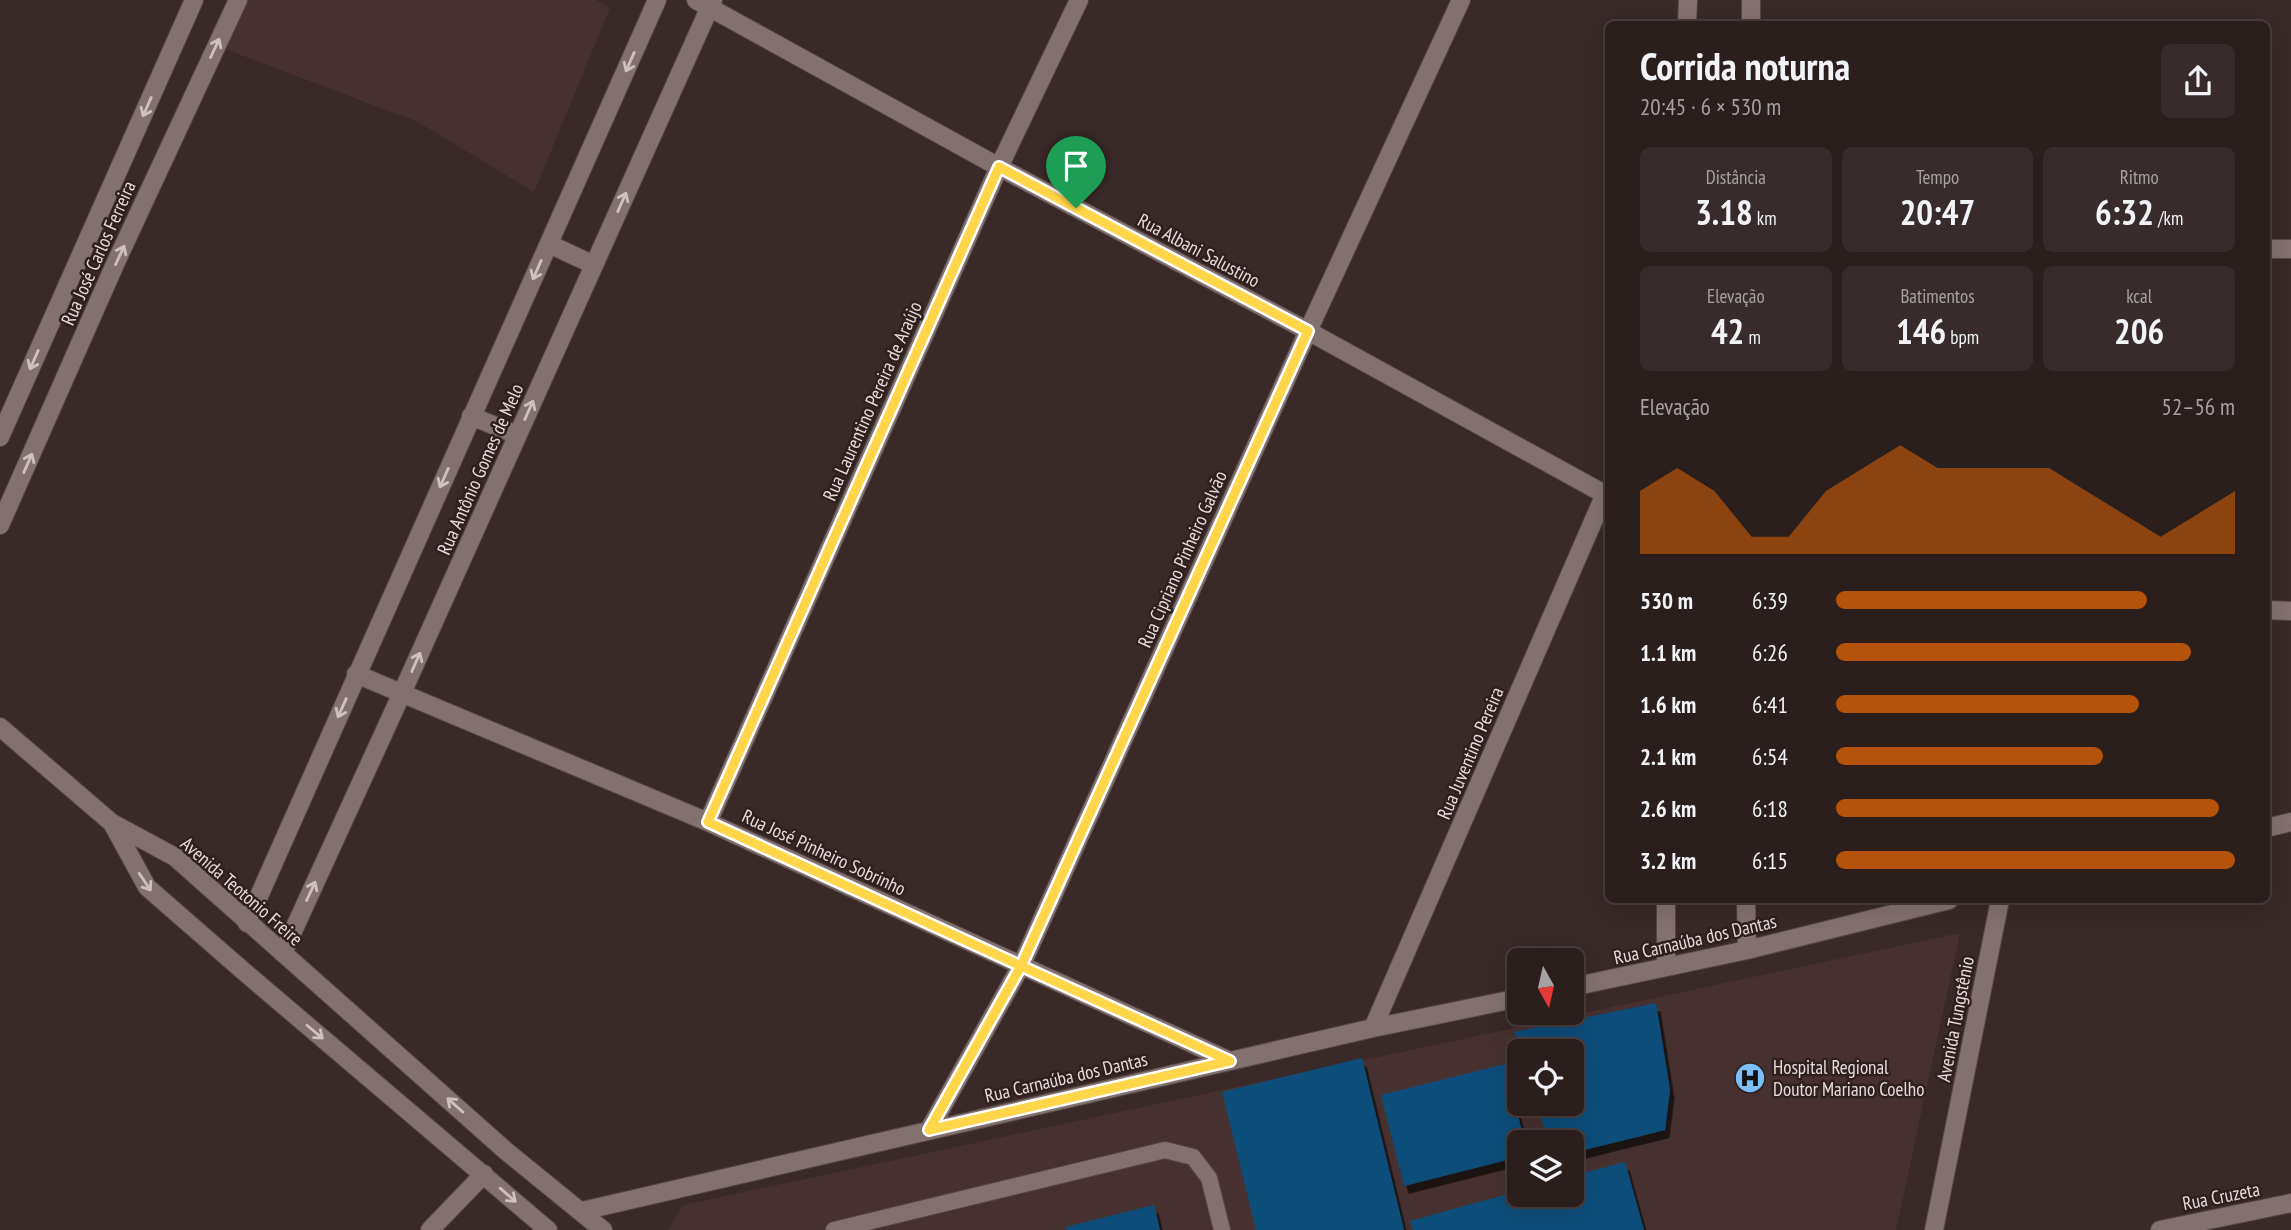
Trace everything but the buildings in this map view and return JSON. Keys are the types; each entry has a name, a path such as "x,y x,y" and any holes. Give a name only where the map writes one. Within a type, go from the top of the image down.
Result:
{"street":[{"name":"Rua José Carlos Ferreira","path":"0,437 194,0"},
{"name":"Rua José Carlos Ferreira","path":"0,525 116,262 238,0"},
{"name":"Rua Antônio Gomes de Melo","path":"247,923 657,0"},
{"name":"Rua Laurentino Pereira de Araújo","path":"708,822 999,167 1079,0"},
{"name":"Rua Cipriano Pinheiro Galvão","path":"929,1130 1021,966 1461,0"},
{"path":"1687,21 1688,0"},
{"path":"1751,0 1751,21"},
{"name":"Rua Antônio Gomes de Melo","path":"283,953 594,265 706,2"},
{"name":"Rua Albani Salustino","path":"706,2 999,167 1308,331 1605,494"},
{"path":"549,244 594,265"},
{"path":"2270,249 2291,249"},
{"path":"471,416 517,435"},
{"name":"Rua Juventino Pereira","path":"1373,1028 1605,500"},
{"path":"2270,610 2291,611"},
{"name":"Rua José Pinheiro Sobrinho","path":"356,674 708,822 1230,1061"},
{"path":"0,727 112,823 147,887 548,1230"},
{"path":"2270,827 2291,822"},
{"name":"Avenida Teotonio Freire","path":"112,823 174,857 506,1151 603,1230"},
{"path":"1665,968 1666,903"},
{"path":"1746,903 1747,950"},
{"name":"Rua Carnaúba dos Dantas","path":"1584,985 1747,950 1937,903"},
{"name":"Avenida Tungstênio","path":"1934,1230 1999,903"},
{"name":"Rua Carnaúba dos Dantas","path":"582,1211 1373,1028 1507,1000"},
{"path":"430,1230 484,1174"},
{"name":"Rua Cruzeta","path":"2160,1230 2291,1203"}],"lane":[{"path":"834,1230 1165,1150 1193,1157 1209,1178 1222,1230"}],"shaded area":[{"path":"247,0 596,0 610,8 534,192 418,122 217,46"},
{"name":"Hospital Regional Doutor Mariano Coelho","path":"1960,933 1896,1230 668,1230 683,1205 1523,1026 1584,1026 1584,1013"}],"place":[{"name":"Hospital Regional Doutor Mariano Coelho","path":"1750,1078"}],"route":[{"path":"1076,208 999,167 708,822 1021,966 929,1130 1230,1061 1021,966 1308,331 1076,208"}]}
